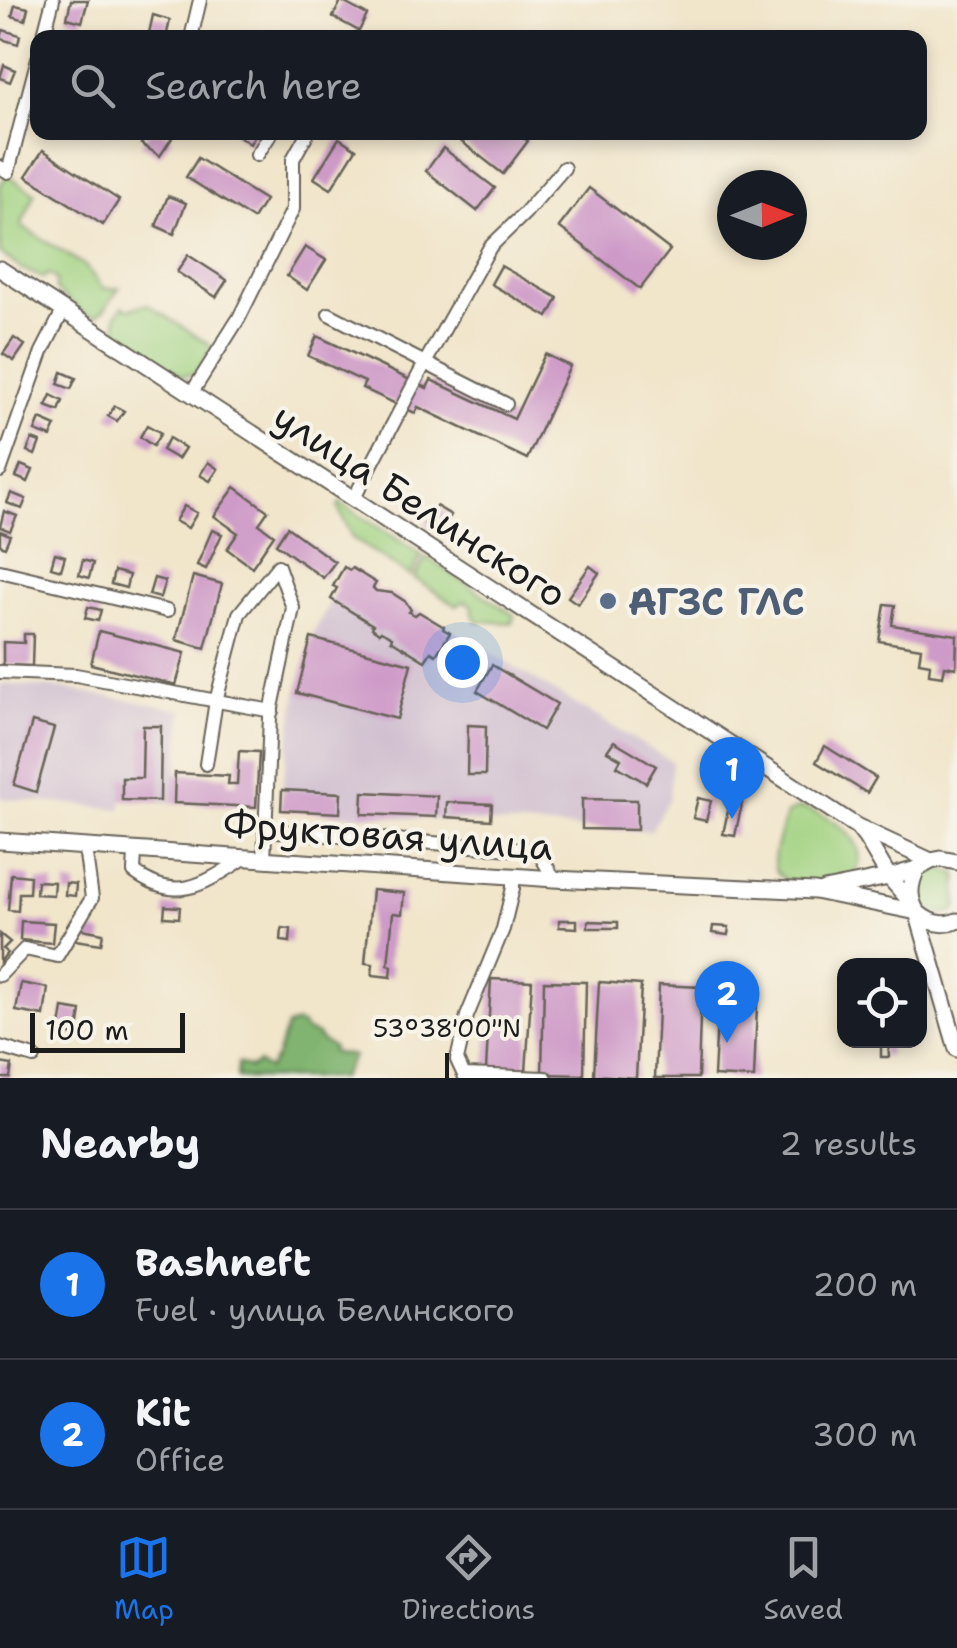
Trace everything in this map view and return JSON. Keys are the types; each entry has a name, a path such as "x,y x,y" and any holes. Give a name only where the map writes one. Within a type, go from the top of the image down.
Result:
{"main road":[{"name":"улица Белинского","path":"0,270 861,832 924,865"},
{"name":"улица Белинского","path":"861,832 904,895"},
{"path":"852,884 863,876 870,862 861,832"},
{"name":"Фруктовая улица","path":"0,841 554,879 815,891"},
{"path":"904,895 924,865 941,858 957,862"},
{"path":"904,895 924,865"},
{"path":"815,891 852,884 904,895 927,920 940,924 957,920"},
{"path":"815,891 904,895"},
{"path":"904,895 957,1049"}],"street":[{"path":"45,30 52,0"},
{"path":"193,30 200,0"},
{"path":"4,170 30,84"},
{"path":"258,155 267,140"},
{"path":"191,394 239,318 294,209 293,159 304,140"},
{"path":"353,500 490,246 564,168"},
{"path":"0,471 42,352 63,311"},
{"path":"329,314 506,404"},
{"path":"206,764 216,701 239,614 278,566 294,608 272,711 264,860"},
{"path":"0,571 167,611"},
{"path":"0,672 76,675 272,711"},
{"path":"264,830 538,851 554,879"},
{"path":"0,975 26,948 57,956 92,898 85,848"},
{"path":"135,852 134,872 149,883 178,888 203,884 244,859"},
{"path":"513,876 502,929 467,1016 458,1060 464,1075 546,1078"},
{"path":"0,1047 34,1057"}],"shaded area":[{"path":"337,588 415,608 672,762 669,798 651,831 281,810 297,693 311,638"},
{"path":"0,684 65,689 183,710 174,803 122,800 122,809 0,798"}],"green space":[{"path":"7,175 35,193 21,226 84,265 104,289 119,288 96,317 85,314 56,290 56,279 22,269 0,253 0,186"},
{"path":"147,304 213,347 195,374 182,376 117,330 116,315 123,306 129,309"},
{"path":"340,503 422,555 410,576 352,538 338,507"},
{"path":"426,557 514,615 512,623 478,621 473,606 464,601 457,606 414,578"},
{"path":"798,808 836,823 856,843 860,854 858,866 850,878 804,883 783,878 776,871 774,855 786,814"},
{"path":"942,869 957,874 957,909 934,913 927,908 920,891 930,874"},
{"path":"297,1023 333,1047 331,1052 353,1056 341,1078 237,1078 238,1063 250,1068 258,1063 268,1069 287,1026"}],"building":[{"path":"71,0 88,0 82,22 67,18"},
{"path":"341,1 367,15 360,30 333,17"},
{"path":"15,5 28,8 25,20 12,16"},
{"path":"153,15 170,20 168,30 150,30"},
{"path":"3,30 20,35 18,44 1,39"},
{"path":"4,65 15,70 10,82 0,78"},
{"path":"144,140 171,140 160,156 141,144"},
{"path":"338,140 356,149 331,189 314,178"},
{"path":"459,140 528,141 503,174"},
{"path":"443,148 495,188 477,211 426,171"},
{"path":"43,150 119,200 103,225 26,176"},
{"path":"198,158 265,200 253,219 186,177"},
{"path":"589,188 670,250 640,289 559,227"},
{"path":"168,196 186,203 174,234 156,226"},
{"path":"305,247 326,260 307,290 287,276"},
{"path":"188,255 227,280 216,297 177,272"},
{"path":"501,266 558,298 548,317 491,284"},
{"path":"317,336 427,388 431,380 514,419 545,354 570,366 527,459 418,407 415,413 362,388 365,382 308,356"},
{"path":"14,338 25,345 14,361 3,354"},
{"path":"62,372 76,378 71,389 58,384"},
{"path":"51,395 63,401 59,411 46,406"},
{"path":"115,406 124,411 117,421 108,416"},
{"path":"40,419 56,426 51,437 35,431"},
{"path":"147,425 161,433 153,446 140,437"},
{"path":"169,438 185,448 178,459 162,450"},
{"path":"32,439 40,442 35,455 27,451"},
{"path":"208,462 218,469 210,481 200,475"},
{"path":"21,465 33,470 28,482 16,477"},
{"path":"235,487 268,511 259,524 274,535 252,567 227,549 238,533 214,516"},
{"path":"11,493 26,499 22,509 7,503"},
{"path":"184,506 197,513 188,528 175,521"},
{"path":"436,506 451,515 439,534 425,524"},
{"path":"4,511 17,516 10,531 0,527"},
{"path":"287,527 335,562 323,578 276,544"},
{"path":"212,530 222,534 206,569 197,565"},
{"path":"0,531 10,535 5,547 0,545"},
{"path":"55,553 65,556 61,570 51,567"},
{"path":"83,560 93,563 89,578 79,575"},
{"path":"590,566 599,573 578,604 568,597"},
{"path":"344,567 376,583 376,591 392,593 406,602 409,612 419,612 444,627 450,633 436,655 431,652 425,661 331,599 337,588 333,586"},
{"path":"114,571 129,575 126,588 111,584"},
{"path":"193,576 222,584 205,648 176,640"},
{"path":"154,578 165,581 160,598 149,595"},
{"name":"АГЗС ГЛС","path":"606,593 617,601 611,610 600,602"},
{"path":"885,604 895,605 892,625 957,635 956,668 945,666 943,676 929,674 930,664 919,662 921,648 879,641"},
{"path":"88,607 101,610 98,621 85,618"},
{"path":"99,631 185,653 176,685 91,664"},
{"path":"24,634 33,634 32,666 3,665 3,642 24,643"},
{"path":"311,638 411,664 397,719 297,693"},
{"path":"492,665 557,704 542,730 477,691"},
{"path":"32,722 54,728 36,792 14,785"},
{"path":"468,725 486,726 485,775 467,775"},
{"path":"143,726 161,726 160,801 122,800 122,778 142,778"},
{"path":"614,741 656,766 646,783 617,766 621,759 607,751"},
{"path":"825,746 876,778 867,793 816,762"},
{"path":"239,751 259,752 256,807 174,803 175,773 229,776 228,784 237,784"},
{"path":"282,790 341,793 340,813 281,810"},
{"path":"363,792 437,796 436,817 362,814"},
{"path":"698,798 711,801 706,821 693,818"},
{"path":"582,799 637,800 637,830 582,829"},
{"path":"730,801 742,803 735,836 723,834"},
{"path":"447,802 492,804 491,820 446,817"},
{"path":"11,874 30,876 29,893 19,893 18,911 8,910"},
{"path":"37,881 54,882 53,895 36,894"},
{"path":"66,883 76,884 75,896 65,895"},
{"path":"372,890 404,893 402,914 393,913 388,965 392,966 391,977 372,975 373,964 365,963"},
{"path":"165,906 180,907 179,918 164,917"},
{"path":"559,920 577,920 577,928 559,927"},
{"path":"21,921 54,923 52,943 20,940"},
{"path":"588,921 618,922 618,928 588,928"},
{"path":"713,926 729,927 728,935 712,933"},
{"path":"77,928 103,933 101,944 75,940"},
{"path":"282,928 291,929 290,942 281,941"},
{"path":"0,934 10,942 3,949 7,953 0,962"},
{"path":"491,979 532,981 526,1072 486,1070"},
{"path":"719,979 758,981 754,1078 714,1076"},
{"path":"544,981 586,982 584,1075 542,1074"},
{"path":"599,982 641,985 636,1078 594,1075"},
{"path":"21,983 48,988 44,1016 16,1011"},
{"path":"659,985 701,987 698,1078 655,1078"},
{"path":"63,1008 81,1011 77,1036 59,1033"},
{"path":"881,1048 888,1048 889,1057 881,1057"},
{"path":"0,1063 12,1065 10,1078 0,1078"}],"place":[{"name":"АГЗС ГЛС","path":"608,601"},
{"name":"Bashneft","path":"732,819"},
{"name":"Kit","path":"727,1043"}]}
